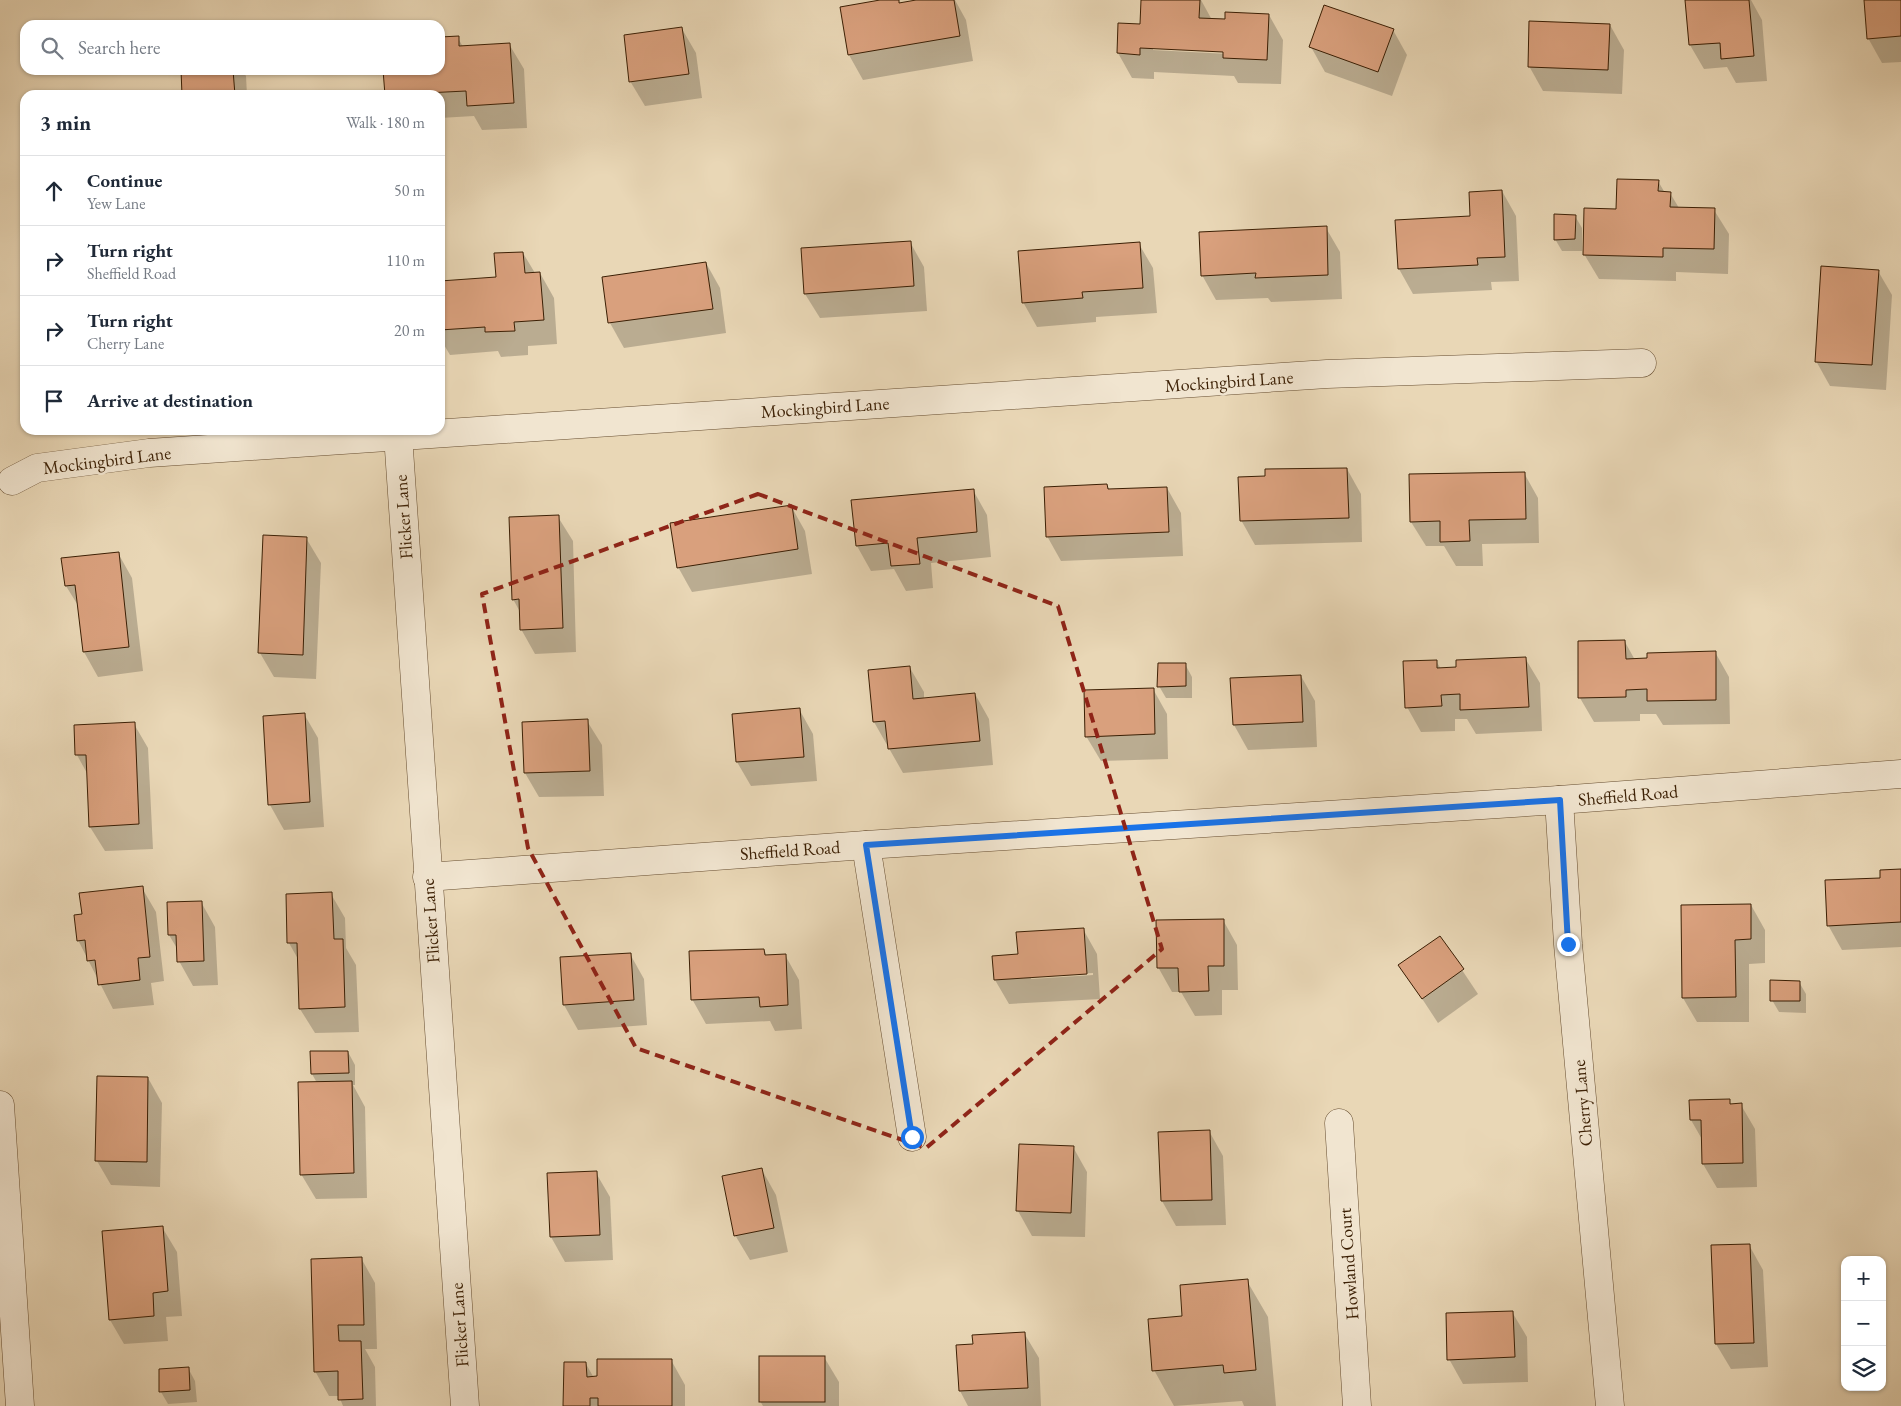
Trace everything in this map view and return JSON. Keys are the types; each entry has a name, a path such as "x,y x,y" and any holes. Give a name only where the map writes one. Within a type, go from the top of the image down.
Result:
{"street":[{"name":"Mockingbird Lane","path":"445,433 1327,374 1642,363"},
{"name":"Mockingbird Lane","path":"4,484 37,468 149,453 413,435"},
{"name":"Flicker Lane","path":"398,436 465,1406"},
{"name":"Sheffield Road","path":"427,877 866,845 1560,800 1901,774"},
{"name":"Cherry Lane","path":"1560,800 1568,944 1610,1406"},
{"path":"866,845 912,1137"},
{"path":"0,1105 20,1406"},
{"name":"Howland Court","path":"1339,1123 1357,1406"}],"highlighted area":[{"path":"758,494 1058,606 1162,949 926,1148 636,1048 528,848 482,594"}],"building":[{"path":"880,0 899,0 899,3 916,0 954,0 960,36 848,55 840,7"},
{"path":"1141,0 1200,0 1199,18 1225,19 1225,12 1269,14 1267,60 1223,58 1223,52 1140,48 1140,55 1117,53 1118,23 1140,24"},
{"path":"1685,0 1749,0 1754,56 1721,59 1720,43 1689,45"},
{"path":"1864,0 1901,0 1901,36 1867,39"},
{"path":"1324,5 1394,29 1378,72 1309,47"},
{"path":"1529,21 1610,24 1608,70 1528,67"},
{"path":"682,27 689,74 629,82 624,35"},
{"path":"459,36 459,46 510,43 514,103 467,106 466,91 385,90 383,75 445,75 445,37"},
{"path":"181,75 233,75 235,90 182,90"},
{"path":"1617,179 1659,180 1658,191 1671,192 1670,207 1715,208 1714,249 1663,248 1663,257 1583,255 1584,208 1616,209"},
{"path":"1502,190 1505,257 1477,258 1478,265 1398,269 1395,220 1470,216 1469,192"},
{"path":"1554,214 1576,215 1575,239 1554,240"},
{"path":"1327,226 1328,275 1255,278 1256,273 1201,276 1199,232"},
{"path":"911,241 914,286 804,294 801,248"},
{"path":"1140,242 1143,288 1082,292 1083,298 1022,303 1018,251"},
{"path":"523,252 525,273 540,272 544,320 514,322 515,331 485,332 485,327 445,330 445,281 496,277 494,253"},
{"path":"706,262 713,309 608,323 602,277"},
{"path":"1821,266 1879,270 1872,365 1815,362"},
{"path":"1347,468 1349,518 1240,521 1238,477 1265,476 1265,469"},
{"path":"1525,472 1526,519 1469,520 1470,541 1440,542 1440,521 1410,522 1409,474"},
{"path":"1107,484 1108,489 1167,487 1169,532 1046,537 1044,487"},
{"path":"974,489 977,532 917,538 920,564 891,566 888,543 856,546 851,500"},
{"path":"792,505 798,549 677,568 670,523"},
{"path":"559,515 563,628 520,630 519,599 512,600 509,517"},
{"path":"263,535 307,537 303,655 258,653"},
{"path":"119,552 129,647 83,652 75,585 65,586 61,558"},
{"path":"1625,640 1626,659 1647,658 1647,653 1716,651 1716,700 1647,701 1647,689 1626,690 1626,697 1578,698 1578,641"},
{"path":"1526,657 1529,707 1460,710 1460,694 1441,695 1442,706 1405,708 1403,661 1437,660 1437,668 1456,667 1456,660"},
{"path":"1158,663 1186,663 1186,686 1157,687"},
{"path":"910,666 913,699 975,693 980,741 888,749 885,721 873,722 868,670"},
{"path":"1301,675 1303,722 1233,725 1230,678"},
{"path":"1154,688 1155,734 1085,737 1084,690"},
{"path":"800,708 804,757 736,762 732,714"},
{"path":"305,713 310,802 268,805 263,716"},
{"path":"588,719 590,771 524,773 522,722"},
{"path":"135,722 139,824 89,827 86,755 75,755 74,725"},
{"path":"1901,869 1901,922 1827,926 1825,880 1880,878 1880,870"},
{"path":"143,886 150,957 138,958 140,980 98,985 95,960 87,961 85,940 77,941 74,915 82,914 79,893"},
{"path":"332,892 334,939 343,939 345,1007 299,1009 297,943 287,943 286,894"},
{"path":"202,901 204,961 177,962 176,935 168,935 167,902"},
{"path":"1751,904 1751,939 1735,940 1736,997 1682,998 1681,905"},
{"path":"1224,919 1224,966 1208,966 1209,991 1179,992 1178,968 1157,968 1156,920"},
{"path":"1084,928 1087,974 994,980 992,956 1018,954 1016,932"},
{"path":"1440,936 1464,969 1422,999 1398,965"},
{"path":"764,949 765,955 786,954 788,1005 760,1007 759,997 691,1000 689,951"},
{"path":"631,953 634,1000 563,1005 560,957"},
{"path":"1770,980 1800,981 1800,1001 1770,1001"},
{"path":"310,1051 348,1051 349,1073 311,1074"},
{"path":"97,1076 148,1077 147,1162 95,1161"},
{"path":"352,1081 354,1173 300,1175 298,1082"},
{"path":"1730,1099 1730,1104 1742,1103 1743,1163 1702,1164 1701,1120 1690,1120 1689,1100"},
{"path":"1210,1130 1212,1200 1161,1201 1158,1132"},
{"path":"1019,1144 1074,1146 1071,1213 1016,1211"},
{"path":"762,1168 774,1228 734,1236 722,1176"},
{"path":"597,1171 600,1235 550,1237 547,1173"},
{"path":"163,1226 168,1291 153,1293 154,1316 109,1320 102,1231"},
{"path":"1750,1244 1754,1343 1715,1344 1711,1245"},
{"path":"362,1257 364,1325 338,1325 339,1341 361,1341 363,1399 338,1400 338,1371 314,1372 311,1259"},
{"path":"1248,1279 1256,1370 1224,1373 1223,1365 1152,1371 1148,1319 1182,1316 1180,1285"},
{"path":"1513,1311 1515,1357 1447,1360 1446,1313"},
{"path":"1025,1332 1028,1388 959,1391 956,1345 973,1344 972,1335"},
{"path":"759,1356 825,1356 825,1402 759,1402"},
{"path":"597,1359 672,1359 672,1406 598,1406 598,1398 590,1398 590,1406 563,1406 564,1362 586,1362 587,1377 597,1376"},
{"path":"189,1367 190,1390 159,1392 159,1369"}],"route":[{"path":"912,1137 866,845 1560,800 1568,944"}]}
